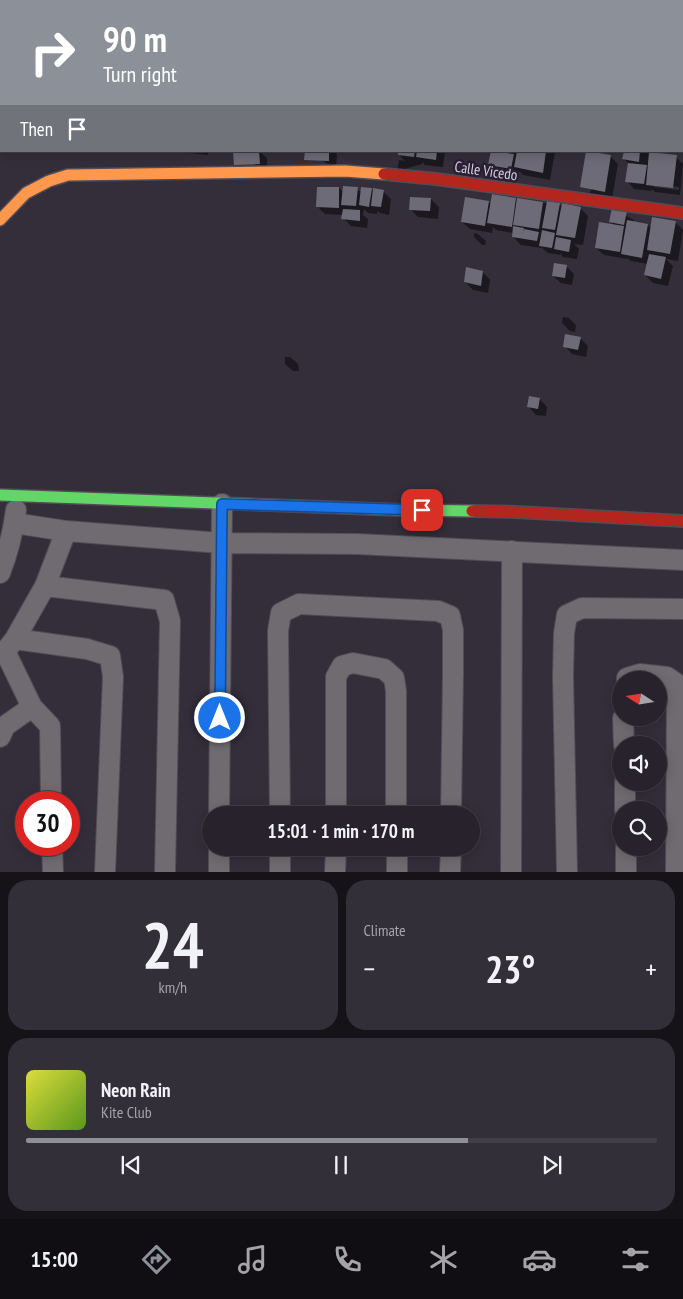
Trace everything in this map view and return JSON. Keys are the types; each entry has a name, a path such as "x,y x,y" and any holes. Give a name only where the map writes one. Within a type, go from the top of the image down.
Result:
{"street":[{"name":"Calle Vicedo","path":"0,220 26,193 49,181 68,175 345,171 436,179 683,213"},
{"path":"0,573 14,523 9,495 222,504 516,512 683,521"},
{"path":"219,806 222,504"},
{"path":"14,523 66,531 221,543 357,544 683,560"},
{"path":"7,648 45,586 66,531"},
{"path":"511,872 512,551"},
{"path":"45,586 164,600 170,621 165,872"},
{"path":"280,806 278,631 281,613 299,604 438,611 450,616 453,665 451,806"},
{"path":"567,872 563,677 564,633 568,615 582,608 683,610"},
{"path":"7,648 32,707 50,726 51,791"},
{"path":"7,648 87,649 110,656 113,677 106,872"},
{"path":"336,806 336,677 342,666 353,663 384,670 394,678 396,691 396,806"},
{"path":"668,678 677,684 676,872"},
{"path":"0,737 6,726 32,707"},
{"path":"52,856 53,872"},
{"path":"219,856 219,872"},
{"path":"280,856 280,872"},
{"path":"335,872 336,856"},
{"path":"397,856 397,872"},
{"path":"450,872 451,856"},
{"path":"626,856 626,872"}],"building":[{"path":"233,152 259,152 260,164 234,165"},
{"path":"305,152 329,152 329,161 304,160"},
{"path":"398,152 415,152 414,157 398,155"},
{"path":"417,152 437,152 436,160 416,157"},
{"path":"491,152 514,154 511,169 488,165"},
{"path":"517,152 546,152 543,173 514,167"},
{"path":"586,152 611,155 605,192 580,187"},
{"path":"624,152 640,152 639,162 622,159"},
{"path":"649,152 677,155 673,188 646,185"},
{"path":"628,163 647,165 644,184 625,182"},
{"path":"493,168 511,171 510,179 492,176"},
{"path":"343,186 358,187 356,206 341,205"},
{"path":"317,187 339,187 339,208 316,207"},
{"path":"361,187 372,188 369,207 359,205"},
{"path":"373,188 384,190 381,207 371,206"},
{"path":"492,194 516,198 512,227 487,223"},
{"path":"410,197 431,198 430,211 409,210"},
{"path":"465,197 489,201 485,226 461,222"},
{"path":"517,198 543,202 539,229 513,225"},
{"path":"547,201 560,203 555,230 542,228"},
{"path":"562,203 581,207 575,238 556,235"},
{"path":"612,208 627,211 624,225 609,222"},
{"path":"343,209 360,210 360,221 341,219"},
{"path":"652,217 676,221 670,254 647,250"},
{"path":"627,220 648,224 642,258 621,254"},
{"path":"599,222 624,226 620,252 595,248"},
{"path":"513,226 524,228 522,235 524,229 539,232 537,241 512,237"},
{"path":"542,230 555,233 552,248 539,246"},
{"path":"556,237 571,240 569,252 554,249"},
{"path":"649,254 666,257 661,279 644,275"},
{"path":"554,263 567,265 565,278 552,276"},
{"path":"466,267 483,271 481,286 464,282"},
{"path":"565,334 581,337 578,350 563,347"},
{"path":"529,396 540,398 538,409 527,407"}],"traffic: fast":[{"path":"0,495 472,511"}],"traffic: slow":[{"path":"0,220 26,193 49,181 68,175 345,171 384,174"}],"traffic: jam":[{"path":"384,174 436,179 683,213"},
{"path":"472,511 683,521"}],"route":[{"path":"220,718 222,504 422,510"}]}
